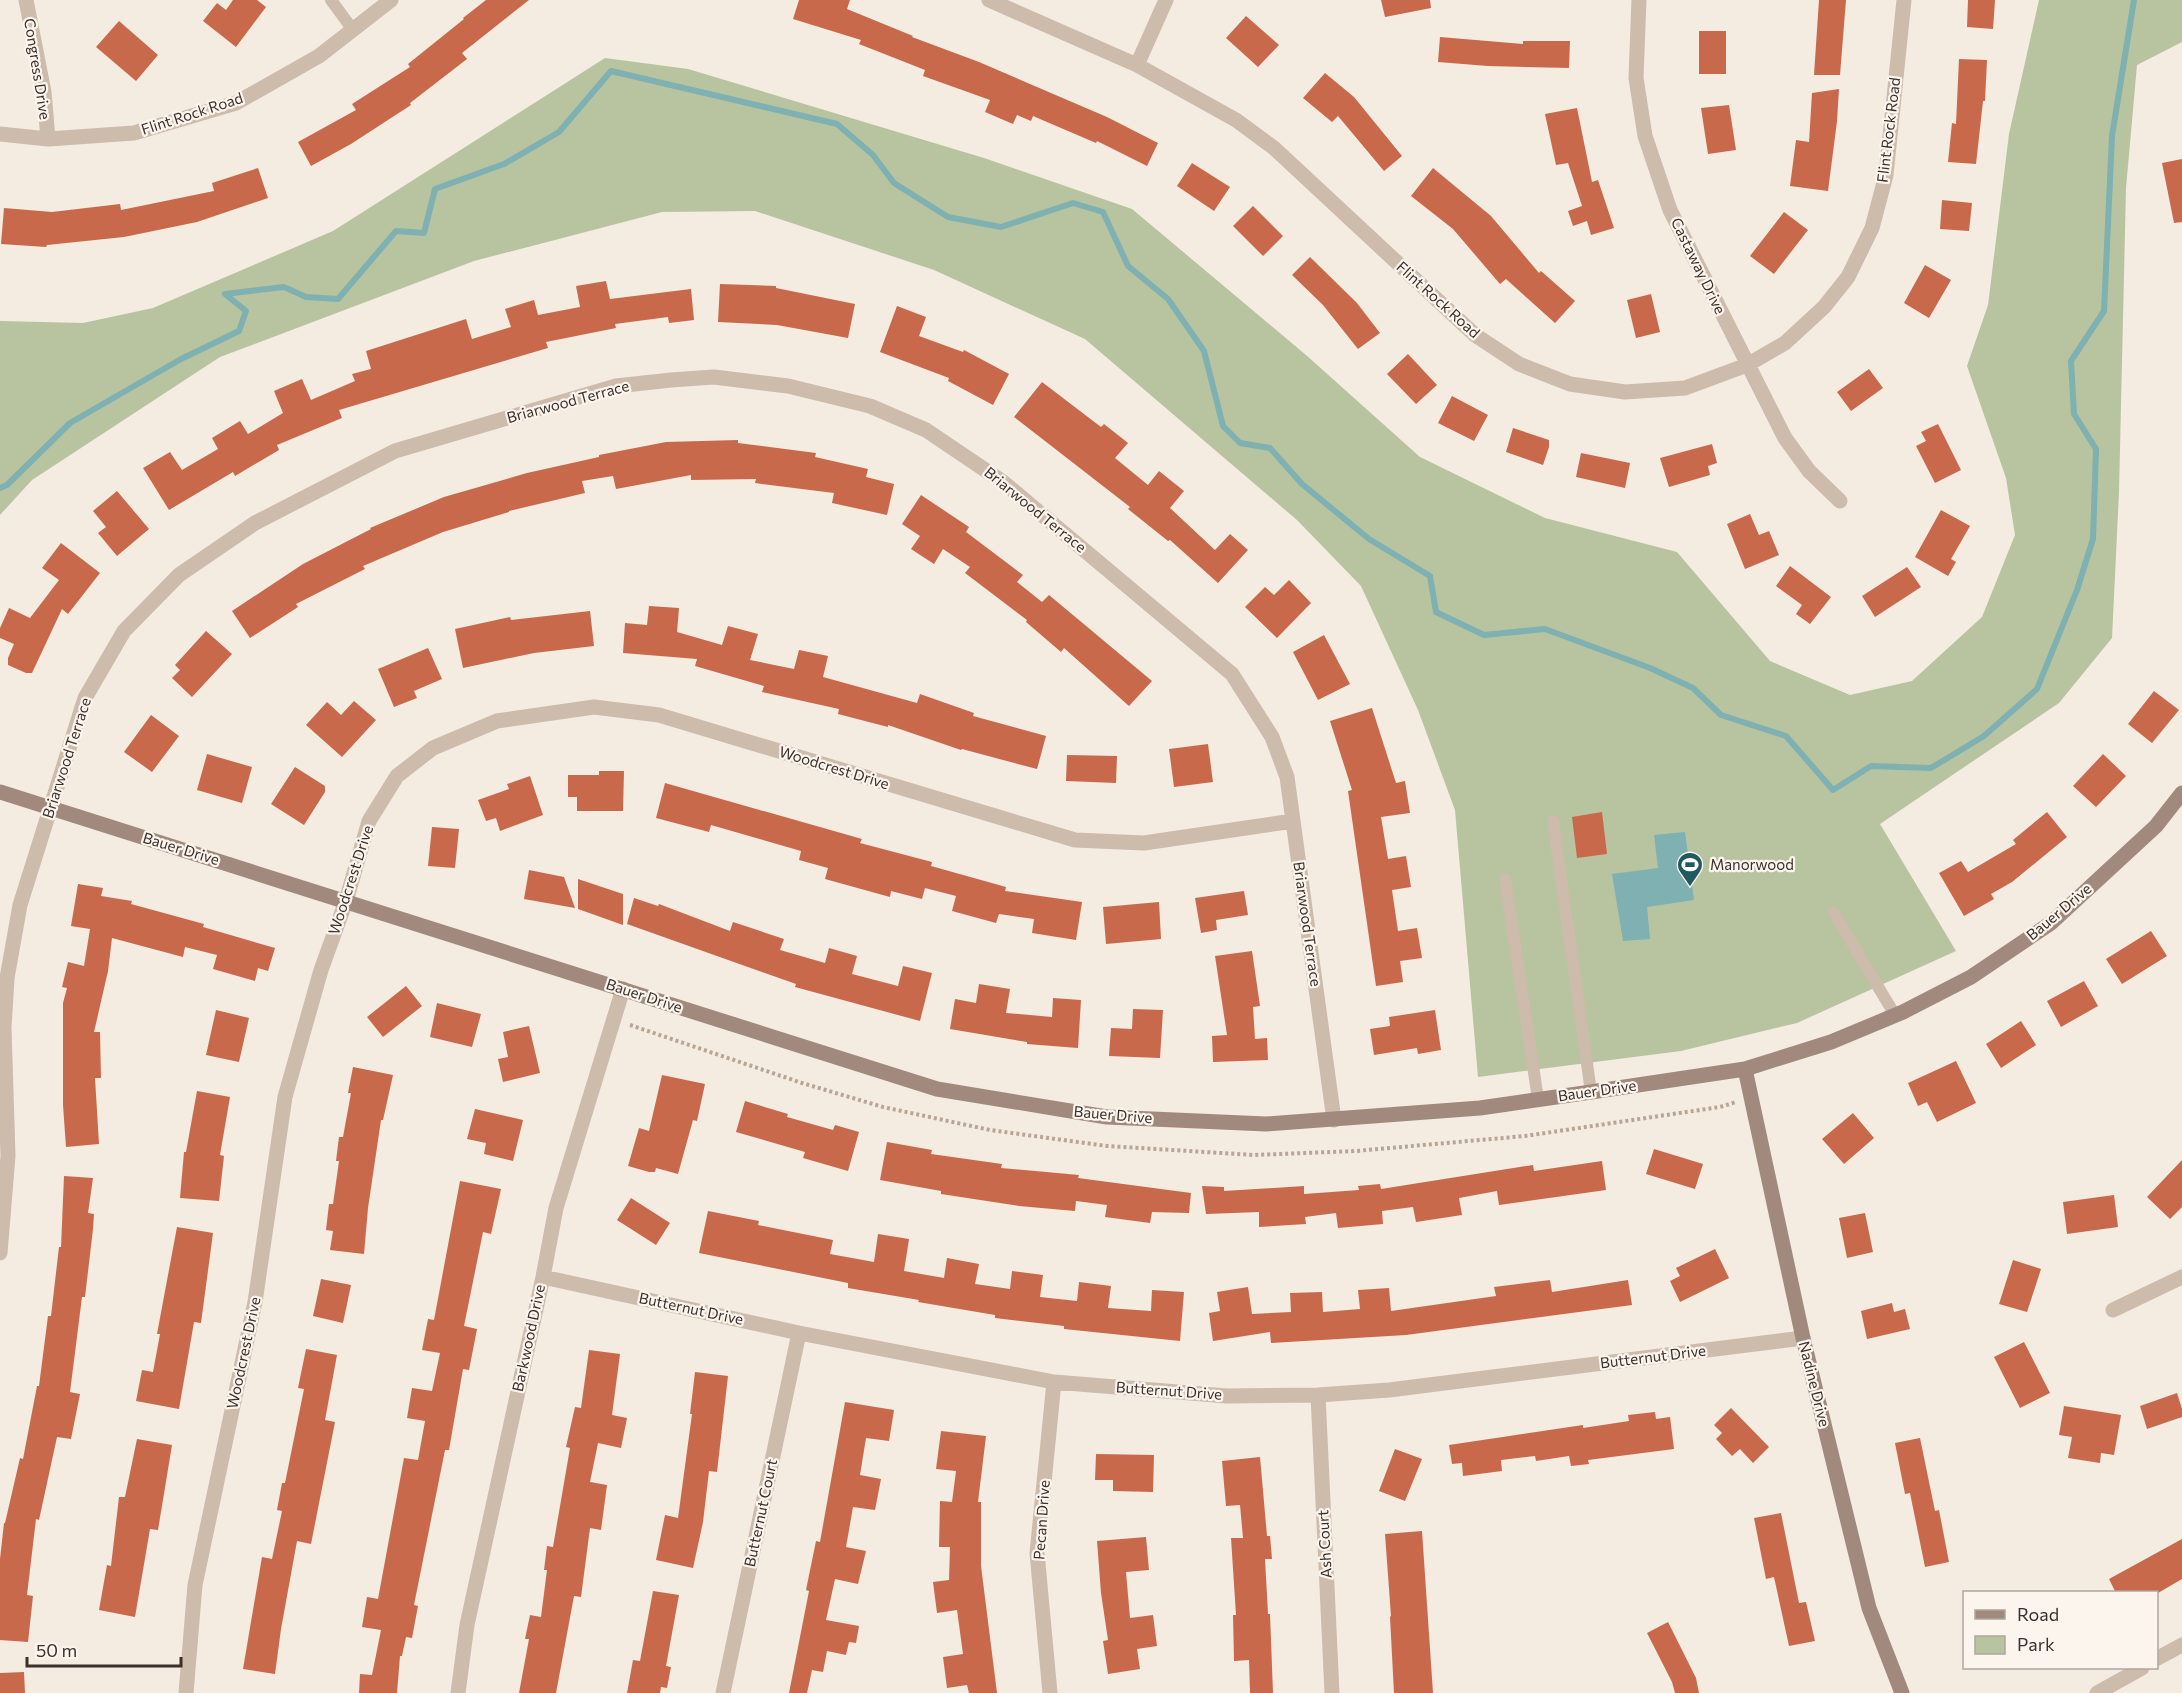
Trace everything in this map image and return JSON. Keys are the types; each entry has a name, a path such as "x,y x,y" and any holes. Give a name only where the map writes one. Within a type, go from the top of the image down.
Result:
{"street":[{"name":"Congress Drive","path":"26,0 44,92 48,139"},
{"name":"Flint Rock Road","path":"0,134 48,139 134,133 236,103 319,56 391,0"},
{"name":"Flint Rock Road","path":"989,0 1137,65 1236,120 1274,148 1475,335 1519,364 1570,384 1626,392 1685,388 1747,365 1785,343 1824,307 1848,277 1872,228 1886,175 1904,0"},
{"path":"1137,65 1167,0"},
{"name":"Castaway Drive","path":"1639,0 1636,78 1645,136 1670,210 1785,438 1809,471 1840,501"},
{"name":"Briarwood Terrace","path":"0,1253 8,1156 4,1028 7,978 20,905 85,698 124,631 179,575 255,523 395,451 616,386 714,377 788,386 870,406 926,430 1003,482 1232,674 1272,737 1287,777 1334,1120"},
{"name":"Woodcrest Drive","path":"186,1693 195,1585 255,1302 285,1097 321,970 346,901 369,821 396,776 433,748 497,722 594,707 659,716 1075,840 1144,843 1293,821"},
{"name":"Bauer Drive","path":"0,792 937,1089 1107,1117 1266,1124 1480,1108 1591,1092 1745,1069 1831,1041 1896,1015 1971,977 2051,923 2156,826 2182,794"},
{"name":"Barkwood Drive","path":"458,1693 467,1625 556,1208 623,989"},
{"name":"Nadine Drive","path":"1745,1069 1803,1338 1869,1608 1902,1693"},
{"name":"Butternut Drive","path":"543,1277 799,1333 1054,1382 1227,1395 1318,1395 1389,1390 1803,1338"},
{"path":"2113,1310 2182,1277"},
{"name":"Butternut Court","path":"723,1693 799,1333"},
{"name":"Pecan Drive","path":"1050,1693 1037,1553 1054,1382"},
{"name":"Ash Court","path":"1318,1395 1332,1693"},
{"path":"2158,1658 2182,1645"},
{"path":"2097,1693 2140,1669"}],"lane":[{"path":"331,0 353,30"},
{"path":"1553,821 1591,1092"},
{"path":"1505,879 1538,1099"},
{"path":"1834,913 1896,1015"}],"green space":[{"path":"2039,0 2182,0 2182,42 2137,65 2126,188 2119,492 2112,638 2059,703 1880,824 1956,951 1797,1023 1681,1051 1478,1077 1455,810 1418,710 1361,586 1297,520 1085,339 934,270 755,211 662,212 474,261 220,357 32,480 0,515 0,321 83,323 153,308 333,231 605,58 688,69 984,158 1132,209 1306,355 1420,457 1545,518 1677,552 1770,661 1850,695 1912,681 1982,617 2015,535 2006,478 1967,366 1988,305 2009,134"}],"water":[{"path":"1685,832 1694,900 1647,907 1650,939 1623,941 1612,874 1658,868 1654,835"}],"building":[{"path":"233,0 257,0 266,7 236,47 203,21 217,3 226,10"},
{"path":"486,0 529,0 462,53 467,59 410,103 411,105 351,144 311,166 298,142 356,110 352,104 410,67 408,64"},
{"path":"799,0 850,0 847,9 1107,117 1158,143 1147,166 1097,141 1096,143 1033,116 1031,121 1017,115 1013,124 985,112 990,100 923,76 925,70 859,44 861,40 793,19"},
{"path":"1381,0 1430,0 1431,8 1385,17"},
{"path":"1819,0 1846,0 1840,75 1814,75"},
{"path":"1968,0 1995,0 1993,29 1967,27"},
{"path":"1246,16 1279,45 1258,67 1226,38"},
{"path":"119,21 158,55 136,81 96,47"},
{"path":"1699,31 1726,31 1726,74 1699,74"},
{"path":"1440,37 1523,44 1523,41 1570,41 1569,68 1438,62"},
{"path":"1959,59 1987,60 1985,101 1983,101 1976,164 1948,162 1952,123 1956,124"},
{"path":"1325,73 1354,97 1402,156 1384,171 1338,116 1332,122 1303,98"},
{"path":"1839,89 1828,191 1790,186 1796,140 1809,142 1812,93"},
{"path":"1729,105 1736,150 1708,154 1701,108"},
{"path":"1577,108 1592,182 1598,180 1614,228 1591,235 1587,221 1573,226 1568,211 1582,206 1568,163 1556,165 1545,114"},
{"path":"2182,159 2182,222 2174,223 2162,163"},
{"path":"1192,163 1230,187 1214,211 1177,186"},
{"path":"258,168 268,198 197,222 124,237 47,245 46,247 1,244 4,208 52,212 120,204 121,210 214,191 212,183"},
{"path":"1433,168 1491,216 1539,273 1541,271 1575,301 1555,323 1506,279 1500,284 1453,229 1411,196"},
{"path":"1942,200 1972,203 1969,231 1940,229"},
{"path":"1253,206 1283,236 1263,256 1233,226"},
{"path":"1784,212 1808,230 1774,274 1750,256"},
{"path":"1310,257 1357,303 1380,333 1358,349 1323,305 1292,275"},
{"path":"1925,265 1951,280 1929,318 1904,303"},
{"path":"606,281 610,299 691,289 694,320 669,323 668,317 615,324 616,328 546,342 548,348 339,410 342,418 277,445 279,450 235,476 233,472 169,510 143,468 170,452 182,470 218,449 212,438 240,421 248,434 283,413 274,391 302,379 311,400 355,381 352,374 371,369 366,351 466,319 472,339 511,327 505,309 534,300 538,315 580,307 576,286"},
{"path":"720,284 776,286 776,288 855,304 848,338 777,325 718,322"},
{"path":"1651,294 1660,332 1636,338 1627,300"},
{"path":"897,306 926,317 919,336 963,352 964,350 1009,374 993,405 948,381 949,378 880,352"},
{"path":"1408,354 1437,385 1416,404 1387,374"},
{"path":"1869,369 1883,388 1851,411 1837,392"},
{"path":"1042,382 1101,427 1104,424 1128,443 1115,458 1148,485 1159,471 1184,491 1170,508 1215,550 1230,534 1248,550 1218,583 1170,540 1168,541 1128,509 1130,507 1014,417"},
{"path":"1452,396 1488,415 1474,441 1438,423"},
{"path":"1938,424 1961,470 1935,483 1916,446 1926,441 1921,432"},
{"path":"1513,428 1549,440 1543,465 1506,452"},
{"path":"738,440 738,443 816,453 815,457 868,469 866,477 894,484 887,515 832,503 834,493 755,483 756,479 691,480 691,475 616,489 613,476 582,481 585,493 509,511 443,532 363,566 365,569 296,604 298,607 250,638 232,611 303,564 370,528 444,497 527,473 599,457 599,455 666,442"},
{"path":"1712,444 1717,463 1708,466 1710,475 1669,487 1660,458"},
{"path":"1581,453 1630,463 1625,488 1576,477"},
{"path":"117,491 149,529 117,556 98,533 106,527 93,511"},
{"path":"921,495 969,527 966,532 1023,575 1017,582 1042,602 1049,595 1152,681 1129,706 1064,648 1061,652 1026,622 1027,620 965,573 970,567 943,549 934,564 911,549 920,536 902,524"},
{"path":"1941,510 1970,526 1951,559 1956,562 1948,576 1915,557"},
{"path":"1750,514 1759,535 1769,531 1779,555 1745,569 1727,524"},
{"path":"61,543 100,573 68,614 62,609 32,673 26,673 8,665 8,658 14,644 0,638 0,628 9,608 30,618 59,580 42,568"},
{"path":"1790,566 1831,597 1810,624 1796,614 1802,605 1776,586"},
{"path":"1907,567 1921,587 1875,617 1862,596"},
{"path":"1289,580 1311,603 1277,638 1245,607 1265,587 1274,595"},
{"path":"649,606 679,608 677,632 722,645 728,626 758,634 750,660 794,669 799,650 828,656 823,677 917,703 920,694 974,713 973,716 1046,736 1037,769 961,750 888,725 888,727 838,714 839,709 762,692 764,686 695,666 697,659 623,653 625,623 647,625"},
{"path":"590,611 594,646 534,653 463,668 455,629 510,617 511,620"},
{"path":"206,631 232,654 192,697 172,678 180,670 175,665"},
{"path":"1324,635 1350,684 1318,700 1293,652"},
{"path":"428,648 442,679 414,691 417,698 394,707 378,669"},
{"path":"2154,691 2179,710 2152,743 2128,724"},
{"path":"354,701 376,720 342,757 306,725 327,702 341,715"},
{"path":"1372,708 1396,783 1405,781 1410,813 1381,817 1388,859 1406,856 1411,887 1392,890 1398,931 1417,928 1422,958 1400,961 1403,982 1376,986 1348,791 1352,790 1330,721"},
{"path":"151,715 179,736 152,772 124,752"},
{"path":"1208,744 1213,782 1174,787 1169,749"},
{"path":"207,754 252,767 242,803 197,790"},
{"path":"2103,754 2126,776 2096,807 2073,786"},
{"path":"1067,755 1117,756 1116,783 1066,781"},
{"path":"295,767 325,786 325,792 304,825 271,804"},
{"path":"599,771 624,771 623,811 577,811 577,797 568,797 568,775 599,775"},
{"path":"530,776 543,815 500,831 496,818 486,821 478,800 509,789 507,784"},
{"path":"665,783 862,839 860,843 932,862 931,866 1006,887 1005,891 1082,902 1076,940 1032,933 1034,919 999,914 996,923 952,911 956,896 925,888 922,899 891,891 890,897 825,879 828,868 799,860 801,851 711,825 709,832 656,818"},
{"path":"1602,812 1607,854 1577,858 1572,817"},
{"path":"2047,812 2067,837 2012,882 1991,894 1994,899 1964,916 1939,873 1961,861 1968,872 2016,844 2013,840"},
{"path":"432,827 459,829 455,868 428,866"},
{"path":"529,870 564,877 575,908 524,899"},
{"path":"578,879 623,894 623,925 578,909"},
{"path":"78,884 103,888 101,896 132,901 131,904 204,924 203,927 275,948 268,971 258,968 255,981 213,969 217,955 185,947 183,957 112,938 108,971 94,1032 100,1032 101,1078 95,1078 99,1144 66,1147 63,1105 63,1003 67,988 62,987 68,962 84,966 90,929 71,926"},
{"path":"1244,891 1248,915 1216,920 1217,930 1201,933 1195,898"},
{"path":"634,898 658,906 659,904 730,931 733,922 784,939 780,950 825,963 829,948 857,956 852,974 898,986 903,966 932,973 920,1021 795,987 796,984 627,924"},
{"path":"1159,902 1161,939 1106,944 1103,907"},
{"path":"2151,931 2167,956 2122,984 2106,959"},
{"path":"1252,951 1260,1006 1253,1007 1255,1039 1267,1038 1268,1060 1213,1062 1212,1036 1227,1035 1215,956"},
{"path":"2084,981 2098,1006 2061,1027 2047,1001"},
{"path":"979,984 1010,989 1006,1013 1052,1017 1053,998 1081,1000 1078,1048 1027,1044 1027,1042 950,1029 955,999 976,1003"},
{"path":"406,986 422,1006 383,1037 367,1017"},
{"path":"437,1003 481,1014 472,1047 430,1037"},
{"path":"1133,1009 1163,1010 1160,1058 1109,1056 1111,1028 1132,1029"},
{"path":"216,1010 249,1018 239,1062 206,1055"},
{"path":"1435,1010 1441,1050 1418,1054 1417,1048 1374,1055 1370,1029 1390,1026 1389,1017"},
{"path":"2021,1021 2036,1045 2001,1068 1986,1044"},
{"path":"529,1026 540,1073 503,1082 498,1059 508,1057 503,1032"},
{"path":"1956,1061 1976,1103 1937,1122 1927,1102 1918,1106 1908,1083"},
{"path":"353,1067 393,1075 383,1120 381,1120 368,1208 364,1254 330,1250 333,1231 326,1230 329,1204 333,1204 339,1161 336,1161 339,1137 343,1137"},
{"path":"662,1075 705,1084 697,1121 693,1120 678,1174 656,1168 655,1172 649,1172 628,1166 639,1128 649,1131"},
{"path":"197,1091 230,1097 220,1155 224,1156 219,1201 180,1198 184,1152 186,1152"},
{"path":"745,1101 788,1114 787,1117 833,1130 835,1125 859,1132 848,1171 803,1158 805,1152 736,1132"},
{"path":"475,1109 523,1120 513,1161 484,1154 486,1143 467,1139"},
{"path":"1853,1113 1874,1138 1844,1164 1822,1139"},
{"path":"887,1142 932,1150 931,1154 1002,1164 1001,1168 1079,1175 1078,1178 1191,1193 1189,1213 1152,1212 1150,1223 1105,1217 1107,1205 1076,1201 1075,1211 1019,1206 941,1194 941,1191 880,1180"},
{"path":"1654,1149 1703,1164 1695,1189 1646,1174"},
{"path":"2182,1160 2182,1207 2170,1219 2147,1197"},
{"path":"1602,1161 1606,1190 1499,1205 1497,1191 1459,1198 1462,1215 1416,1222 1413,1207 1382,1211 1383,1224 1338,1228 1336,1213 1305,1217 1306,1224 1259,1227 1259,1212 1206,1214 1202,1186 1224,1187 1224,1191 1304,1186 1304,1194 1359,1190 1358,1186 1380,1184 1381,1189 1533,1165 1534,1171"},
{"path":"64,1176 93,1178 88,1213 94,1214 93,1229 70,1392 80,1394 71,1439 57,1437 39,1520 36,1519 27,1595 33,1596 28,1642 0,1640 0,1559 4,1523 20,1458 23,1459 37,1386 39,1386 48,1316 51,1316 59,1247 61,1247"},
{"path":"460,1181 501,1189 491,1234 483,1232 464,1326 477,1329 469,1370 463,1369 449,1450 445,1450 414,1605 418,1606 412,1638 406,1637 402,1656 400,1656 397,1693 359,1693 360,1674 372,1675 381,1630 362,1627 367,1597 378,1599 404,1458 418,1460 425,1421 407,1418 412,1388 432,1391 440,1353 422,1350 428,1319 434,1320"},
{"path":"2114,1195 2118,1227 2067,1234 2063,1202"},
{"path":"631,1198 670,1223 656,1245 617,1220"},
{"path":"708,1211 759,1221 758,1225 833,1240 830,1254 874,1262 878,1234 909,1239 904,1271 944,1278 947,1258 979,1264 975,1284 1010,1289 1012,1271 1043,1275 1040,1297 1077,1301 1079,1282 1111,1286 1108,1308 1151,1311 1152,1290 1184,1292 1180,1341 1064,1329 1064,1326 995,1318 995,1315 848,1288 848,1283 699,1253"},
{"path":"1865,1213 1873,1252 1847,1258 1839,1218"},
{"path":"177,1227 213,1233 201,1323 194,1322 179,1409 136,1401 142,1370 153,1372 160,1334 157,1334"},
{"path":"1715,1249 1729,1278 1680,1302 1670,1281 1680,1276 1676,1268"},
{"path":"2013,1260 2041,1269 2027,1312 1999,1304"},
{"path":"321,1279 351,1285 343,1323 313,1316"},
{"path":"1550,1280 1552,1292 1628,1280 1632,1305 1406,1335 1271,1343 1270,1332 1213,1341 1209,1313 1220,1311 1217,1292 1248,1287 1252,1314 1291,1312 1290,1293 1322,1292 1323,1312 1360,1309 1358,1290 1389,1288 1391,1311 1496,1296 1494,1287"},
{"path":"1892,1303 1894,1312 1905,1309 1910,1329 1867,1339 1861,1311"},
{"path":"2024,1342 2050,1393 2020,1408 1994,1357"},
{"path":"306,1349 337,1355 325,1420 335,1422 311,1544 297,1541 275,1674 243,1669 262,1557 272,1559 282,1511 277,1510 282,1483 285,1483 304,1389 298,1388"},
{"path":"589,1350 620,1354 612,1415 627,1418 621,1448 598,1443 590,1482 607,1485 601,1530 590,1528 581,1597 574,1596 556,1693 519,1693 529,1639 525,1639 530,1615 541,1617 547,1570 544,1570 547,1546 553,1547 570,1448 566,1447 575,1407 581,1408"},
{"path":"695,1372 728,1376 717,1472 709,1471 703,1522 693,1568 656,1560 665,1515 678,1518 692,1414 690,1414"},
{"path":"2177,1393 2182,1417 2147,1429 2140,1406"},
{"path":"845,1402 894,1410 889,1441 866,1438 860,1475 881,1479 875,1510 853,1507 846,1547 866,1551 858,1584 835,1579 826,1620 859,1626 856,1643 849,1642 846,1655 827,1651 823,1672 812,1670 807,1693 789,1693 809,1591 806,1590 816,1541 820,1542"},
{"path":"2064,1406 2121,1415 2114,1455 2101,1453 2100,1463 2068,1458 2072,1437 2059,1435"},
{"path":"1731,1408 1769,1447 1753,1463 1740,1449 1732,1456 1716,1439 1722,1433 1714,1425"},
{"path":"1655,1412 1656,1419 1670,1417 1674,1449 1588,1460 1589,1464 1571,1466 1569,1456 1536,1461 1535,1456 1501,1460 1502,1471 1463,1476 1462,1463 1452,1464 1449,1445 1583,1425 1583,1428 1629,1421 1628,1415"},
{"path":"941,1431 986,1436 978,1502 981,1502 981,1566 997,1693 969,1693 967,1685 947,1688 943,1657 963,1654 957,1610 937,1613 933,1582 949,1580 950,1547 939,1547 940,1501 952,1502 956,1471 936,1469"},
{"path":"1920,1438 1935,1511 1939,1510 1949,1562 1925,1567 1910,1493 1905,1494 1895,1443"},
{"path":"137,1439 172,1445 158,1530 150,1529 135,1617 99,1610 107,1565 111,1566 119,1497 125,1497"},
{"path":"1395,1449 1422,1459 1405,1501 1379,1491"},
{"path":"1096,1454 1154,1455 1153,1492 1113,1491 1113,1480 1095,1480"},
{"path":"1260,1457 1267,1536 1270,1536 1272,1559 1265,1559 1273,1693 1250,1693 1249,1660 1234,1661 1233,1615 1236,1615 1231,1538 1243,1538 1240,1505 1226,1506 1222,1461"},
{"path":"1781,1513 1799,1603 1806,1602 1815,1641 1789,1646 1774,1577 1766,1579 1754,1518"},
{"path":"1422,1531 1433,1693 1394,1693 1385,1534"},
{"path":"1146,1537 1149,1570 1126,1572 1130,1618 1153,1615 1157,1646 1137,1649 1140,1669 1108,1674 1103,1641 1108,1640 1097,1541"},
{"path":"2182,1539 2182,1579 2158,1593 2158,1591 2115,1591 2109,1579"},
{"path":"653,1591 679,1595 666,1666 671,1667 667,1688 661,1687 660,1693 627,1693 633,1660 640,1661"},
{"path":"1668,1622 1696,1678 1699,1693 1675,1693 1672,1682 1647,1633"},
{"path":"24,1672 25,1693 0,1693 0,1673"}],"waterway":[{"path":"0,488 7,485 70,423 181,359 239,331 246,311 225,294 284,287 306,297 338,299 396,231 424,233 435,189 504,164 559,132 611,71 837,124 873,155 894,183 948,217 1001,227 1073,203 1103,212 1128,266 1168,299 1204,351 1223,426 1240,443 1270,448 1302,484 1369,539 1430,576 1436,612 1484,635 1545,629 1650,668 1693,688 1721,715 1786,736 1833,790 1871,766 1931,768 1984,736 2037,689 2077,590 2093,539 2096,449 2074,414 2071,361 2104,311 2112,136 2134,0"}],"place":[{"name":"Manorwood","path":"1690,888"}]}
